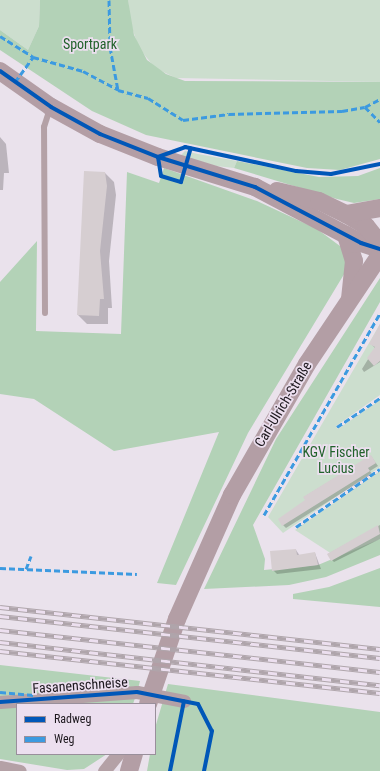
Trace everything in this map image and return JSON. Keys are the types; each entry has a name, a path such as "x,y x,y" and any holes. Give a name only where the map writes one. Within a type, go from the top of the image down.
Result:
{"street":[{"path":"0,71 51,107 134,149 255,187 319,201 346,214 366,226 380,244"},
{"path":"255,187 346,235 380,249"},
{"path":"346,214 380,208"},
{"path":"346,235 354,261 350,298"},
{"name":"Carl-Ulrich-Straße","path":"148,703 201,561 267,430 350,298 380,256"},
{"name":"Fasanenschneise","path":"0,702 137,692 184,701"},
{"path":"104,771 117,755"},
{"path":"129,771 134,755"},
{"path":"0,767 20,771"}],"lane":[{"path":"45,313 44,127 51,107"}],"green space":[{"path":"0,0 40,0 39,26 28,50 0,30"},
{"name":"Sportpark","path":"40,0 128,0 134,35 147,60 166,74 185,81 380,82 380,159 340,170 307,168 146,135 92,111 0,50 0,30 28,50 39,26"},
{"path":"128,0 380,0 380,82 176,78 155,68 139,48 130,22"},
{"path":"185,151 237,161 234,168 216,166 180,156"},
{"path":"237,161 319,177 358,176 380,168 380,199 354,203 337,199 234,168"},
{"path":"164,168 257,201 317,229 344,249 346,271 248,433 176,585 157,583 219,432 114,451 34,399 0,394 0,282 37,241 36,331 121,334 127,172 159,183"},
{"path":"380,278 380,302 253,525 265,559 264,570 318,565 380,539 380,555 326,577 289,585 204,589 276,439"},
{"name":"KGV Fischer Lucius","path":"380,324 380,395 336,426 338,429 380,400 380,467 283,533 268,517"},
{"name":"KGV Fischer Lucius","path":"380,471 380,539 338,558 295,530"},
{"path":"380,568 380,607 293,599 293,594 329,587"},
{"path":"0,665 140,681 138,689 0,697"},
{"path":"168,684 380,712 380,771 147,771 150,755 156,755 156,725"},
{"path":"135,698 133,703 63,703"},
{"path":"16,707 16,755 105,755 84,769 67,770 0,759 0,708"}],"building":[{"path":"84,171 105,172 107,186 100,251 104,299 100,299 99,316 77,315"},
{"path":"380,324 380,361 374,366 367,358 375,347 369,344"},
{"path":"371,455 376,463 368,468 370,471 282,526 278,519 305,500 303,497"},
{"path":"378,525 380,534 331,561 327,554"},
{"path":"296,549 297,555 315,552 318,565 272,571 270,551"}],"railway":[{"path":"0,607 380,649"},
{"path":"0,616 380,658"},
{"path":"0,630 380,672"},
{"path":"0,642 380,685"},
{"path":"0,651 380,693"}],"marked path":[{"path":"109,0 110,47 118,90"},
{"path":"0,36 33,57"},
{"path":"15,82 33,57 83,71 118,90 148,98 183,120 229,114 342,111 365,107 380,122"},
{"path":"365,107 380,99"},
{"path":"264,515 380,313"},
{"path":"337,427 380,398"},
{"path":"296,527 380,469"},
{"path":"26,569 31,556"},
{"path":"0,568 137,574"},
{"path":"0,692 36,695"}],"cycle path":[{"path":"0,71 51,107 100,134 158,157 255,187 361,243 380,249"},
{"path":"158,157 185,147 296,171 331,174 380,164"},
{"path":"158,157 161,176 181,182 191,148"},
{"path":"0,702 137,692 198,704 212,731 204,771"},
{"path":"170,771 184,701"}]}
